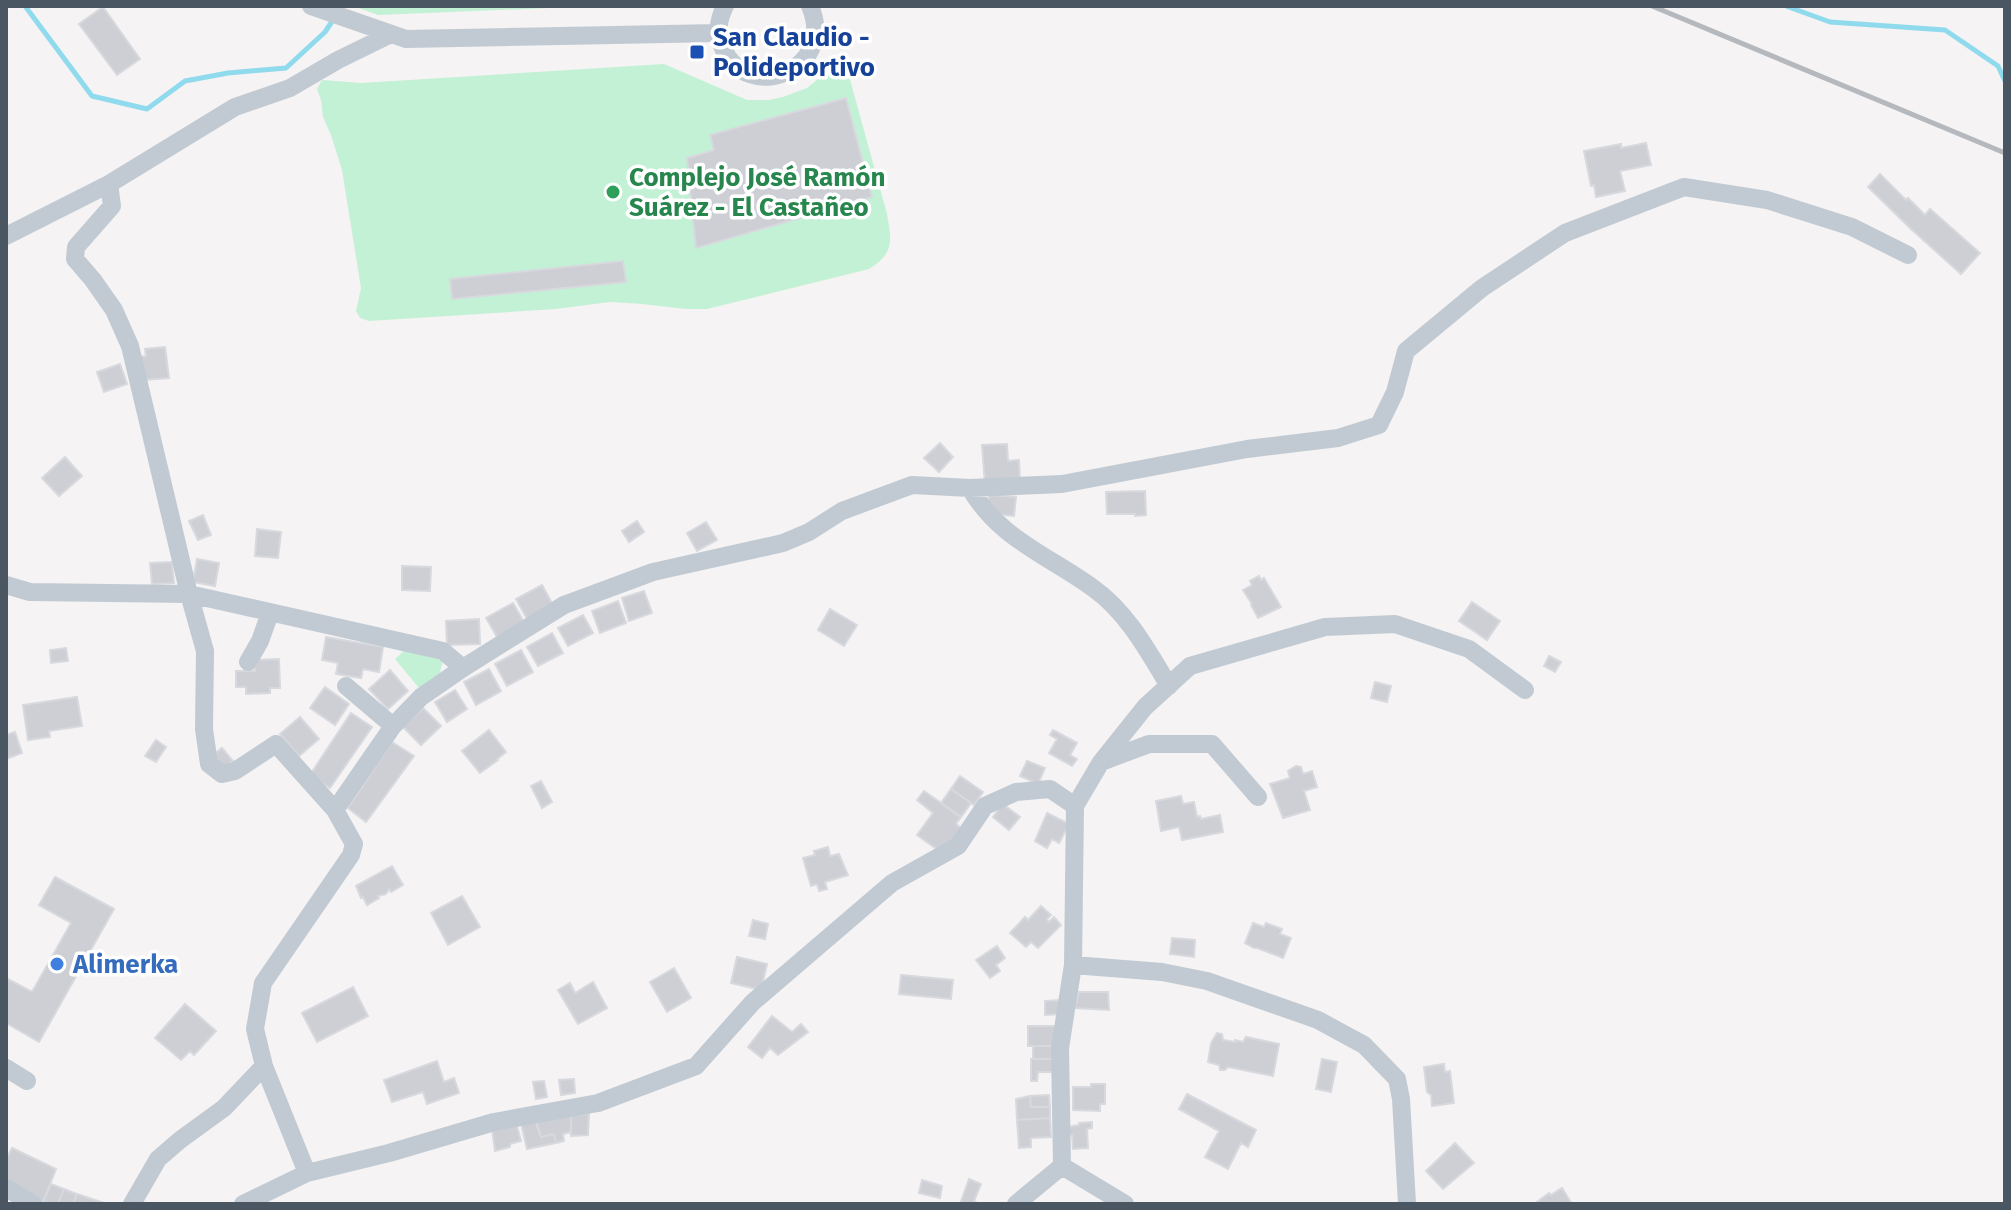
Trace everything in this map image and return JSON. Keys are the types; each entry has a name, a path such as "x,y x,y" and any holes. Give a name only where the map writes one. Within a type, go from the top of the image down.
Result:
{"street":[{"path":"725,6 718,33 723,49 737,68 767,77 799,66 809,54 814,41 815,19 810,6"},
{"path":"318,9 406,39 718,33"},
{"path":"6,236 109,184 235,107 290,88 389,35"},
{"path":"109,184 112,206 76,247 75,259 114,310 130,346 205,651 204,729 209,764 222,774 235,771 276,744 335,810 354,844 351,855 263,983 255,1029 264,1066 307,1173"},
{"path":"335,810 393,726 421,697 564,605 653,572 783,543 809,532 842,511 912,485 970,488 1062,484 1247,449 1338,438 1379,425 1395,392 1406,351 1482,288 1565,233 1684,187 1767,200 1852,227 1908,255"},
{"path":"970,488 980,507 998,524 1114,606 1169,686"},
{"path":"6,585 30,592 189,594 443,651 463,668"},
{"path":"248,662 270,613"},
{"path":"1062,1166 1060,1048 1073,965 1075,806 1101,762 1145,707 1190,666 1325,627 1395,624 1469,649 1525,690"},
{"path":"346,686 393,726"},
{"path":"1101,762 1149,744 1212,744 1258,797"},
{"path":"243,1204 307,1173 494,1122 598,1103 696,1066 753,1002 892,883 958,846 985,806 1016,792 1050,789 1075,806"},
{"path":"1073,965 1162,972 1207,981 1318,1020 1364,1045 1397,1079 1407,1204"},
{"path":"132,1204 158,1159 224,1108 264,1066"},
{"path":"6,1068 27,1081"},
{"path":"1016,1204 1062,1166"},
{"path":"1062,1166 1125,1204"},
{"path":"6,1188 33,1204"}],"green space":[{"path":"353,6 597,6 378,15"},
{"name":"Complejo José Ramón Suárez - El Castañeo","path":"843,54 890,232 887,252 869,269 707,309 610,302 555,309 369,321 360,318 356,311 361,288 342,170 323,117 317,89 322,80 361,83 664,64 747,100 769,100 807,88"},
{"path":"407,648 443,660 440,673 419,688 395,659"}],"building":[{"path":"103,7 140,59 117,75 79,24"},
{"path":"846,98 872,197 696,248 687,158 714,150 710,135"},
{"path":"1646,143 1651,165 1620,171 1625,191 1596,197 1584,151"},
{"path":"1880,174 1906,200 1908,198 1925,215 1930,209 1980,253 1961,274 1868,187"},
{"path":"623,261 626,282 452,299 450,279"},
{"path":"165,347 169,378 142,380 137,357 146,356 145,349"},
{"path":"120,364 127,384 104,392 97,372"},
{"path":"940,443 953,457 939,472 924,458"},
{"path":"1007,444 1008,461 1019,460 1020,483 985,485 982,445"},
{"path":"65,457 82,476 59,496 42,478"},
{"path":"1145,491 1146,515 1107,514 1106,492"},
{"path":"990,495 1016,497 1014,516 995,514 986,503"},
{"path":"203,515 211,535 198,540 189,521"},
{"path":"637,521 644,532 629,542 622,531"},
{"path":"706,522 717,540 697,551 687,533"},
{"path":"257,529 281,532 278,558 255,556"},
{"path":"197,559 219,563 215,586 193,582"},
{"path":"172,562 174,583 152,584 150,563"},
{"path":"402,566 431,567 430,591 402,590"},
{"path":"1259,576 1261,580 1264,578 1281,607 1258,618 1243,590"},
{"path":"542,585 553,605 527,619 516,599"},
{"path":"644,591 652,613 629,621 622,598"},
{"path":"618,601 626,623 600,633 592,611"},
{"path":"1472,602 1500,621 1487,640 1459,621"},
{"path":"513,603 524,622 497,637 486,618"},
{"path":"830,609 857,625 844,646 818,630"},
{"path":"583,615 593,633 568,646 558,628"},
{"path":"479,619 480,644 447,645 446,621"},
{"path":"552,633 563,653 538,666 527,647"},
{"path":"326,637 383,647 379,672 363,669 361,678 336,674 338,663 322,660"},
{"path":"66,648 68,661 51,663 50,650"},
{"path":"521,650 533,672 507,686 495,664"},
{"path":"1549,656 1561,662 1555,672 1544,666"},
{"path":"279,659 280,688 270,688 270,693 246,694 246,687 236,687 236,671 255,671 255,660"},
{"path":"489,669 501,691 476,705 464,682"},
{"path":"390,670 408,691 388,709 369,689"},
{"path":"1375,682 1391,686 1387,702 1371,698"},
{"path":"325,687 349,704 335,725 310,708"},
{"path":"455,690 467,709 447,722 435,702"},
{"path":"77,697 82,726 49,731 50,737 28,740 23,705"},
{"path":"423,708 441,726 421,745 403,727"},
{"path":"351,713 372,727 330,788 310,775"},
{"path":"300,717 319,739 299,756 280,734"},
{"path":"489,730 506,752 480,773 462,751"},
{"path":"1053,730 1077,743 1070,755 1077,759 1072,766 1049,753 1057,739 1050,735"},
{"path":"15,732 22,753 6,759 6,735"},
{"path":"156,740 166,747 156,762 145,756"},
{"path":"392,742 414,756 366,822 348,808"},
{"path":"222,748 233,761 223,768 213,755"},
{"path":"1027,761 1045,768 1038,784 1020,776"},
{"path":"1296,766 1301,767 1303,774 1312,771 1317,787 1304,791 1310,810 1283,818 1270,784 1290,778 1288,771"},
{"path":"960,776 983,792 974,805 951,789"},
{"path":"541,781 552,802 542,808 531,786"},
{"path":"951,789 971,803 961,817 941,803"},
{"path":"924,791 961,817 956,824 965,831 942,853 917,835 933,813 917,800"},
{"path":"1181,796 1183,804 1194,802 1197,817 1201,819 1220,815 1223,832 1182,840 1179,827 1161,831 1156,801"},
{"path":"1003,804 1020,817 1009,830 993,817"},
{"path":"1047,813 1069,824 1059,843 1052,839 1047,848 1035,841"},
{"path":"828,847 830,856 839,854 848,875 825,882 827,889 819,891 817,884 811,886 803,858"},
{"path":"392,866 403,885 391,892 389,889 367,905 356,886"},
{"path":"55,877 114,909 39,1042 6,1023 6,978 32,992 71,923 39,905"},
{"path":"462,896 480,927 448,945 431,913"},
{"path":"1041,906 1051,915 1047,919 1049,922 1054,917 1061,925 1038,948 1031,942 1026,947 1010,933"},
{"path":"753,920 768,924 765,939 749,936"},
{"path":"1253,923 1264,927 1266,923 1282,929 1280,934 1291,938 1283,958 1245,943"},
{"path":"1172,938 1195,940 1194,957 1170,954"},
{"path":"997,946 1005,958 996,965 1000,971 990,978 976,960"},
{"path":"737,957 767,964 761,990 731,983"},
{"path":"674,968 691,998 667,1012 650,982"},
{"path":"901,975 953,980 951,999 899,994"},
{"path":"593,982 607,1008 578,1024 558,990 570,983 575,993"},
{"path":"353,987 368,1016 317,1042 302,1013"},
{"path":"1079,992 1108,992 1109,1010 1075,1008"},
{"path":"1062,1000 1062,1014 1045,1015 1045,1001"},
{"path":"185,1004 216,1031 194,1055 190,1051 181,1060 155,1038"},
{"path":"772,1016 792,1032 801,1024 808,1032 778,1055 770,1048 762,1058 748,1047"},
{"path":"1028,1026 1055,1026 1055,1046 1028,1046"},
{"path":"1217,1033 1222,1034 1223,1040 1243,1042 1246,1037 1279,1044 1273,1076 1228,1067 1220,1070 1219,1065 1208,1062 1211,1043"},
{"path":"1033,1046 1055,1046 1055,1059 1033,1059"},
{"path":"1031,1059 1055,1059 1055,1072 1038,1072 1037,1081 1031,1081"},
{"path":"1322,1059 1337,1062 1331,1092 1316,1089"},
{"path":"437,1061 444,1082 454,1078 459,1093 427,1104 423,1092 392,1102 384,1080"},
{"path":"1444,1064 1445,1072 1450,1071 1454,1103 1432,1106 1424,1067"},
{"path":"574,1079 575,1093 561,1095 559,1080"},
{"path":"544,1081 547,1097 536,1099 533,1082"},
{"path":"1091,1084 1105,1084 1105,1104 1100,1104 1100,1111 1073,1110 1073,1087 1091,1087"},
{"path":"1187,1094 1256,1130 1248,1147 1241,1143 1228,1169 1205,1157 1219,1131 1179,1109"},
{"path":"1049,1095 1050,1107 1031,1107 1030,1096"},
{"path":"1030,1096 1031,1107 1050,1107 1050,1118 1017,1120 1016,1099"},
{"path":"589,1114 588,1135 571,1136 571,1115"},
{"path":"571,1115 571,1132 563,1134 564,1141 556,1143 554,1134 541,1137 536,1121"},
{"path":"1050,1118 1051,1137 1031,1138 1031,1147 1019,1148 1017,1120"},
{"path":"535,1120 541,1137 554,1134 556,1143 527,1149 521,1123"},
{"path":"516,1122 521,1141 495,1151 492,1129"},
{"path":"1092,1122 1092,1128 1087,1129 1088,1148 1073,1149 1072,1135 1068,1135 1067,1127"},
{"path":"1455,1143 1474,1163 1443,1189 1426,1171"},
{"path":"12,1148 56,1169 43,1202 21,1194 6,1184 6,1160"},
{"path":"969,1179 981,1184 974,1201 977,1203 960,1204"},
{"path":"922,1180 942,1186 940,1198 919,1193"},
{"path":"51,1184 64,1189 58,1204 43,1202"},
{"path":"1562,1188 1572,1204 1534,1204 1549,1193 1551,1195"},
{"path":"64,1189 77,1194 73,1204 58,1204"},
{"path":"77,1194 107,1204 73,1204"}],"waterway":[{"path":"25,6 92,96 147,109 185,81 228,73 286,68 325,32 333,20"},
{"path":"1786,6 1830,22 1945,30 1998,66 2005,81"}],"railway":[{"path":"1652,6 2005,153"}],"place":[{"name":"San Claudio - Polideportivo","path":"697,52"},
{"name":"Complejo José Ramón Suárez - El Castañeo","path":"613,192"},
{"name":"Alimerka","path":"57,964"}]}
